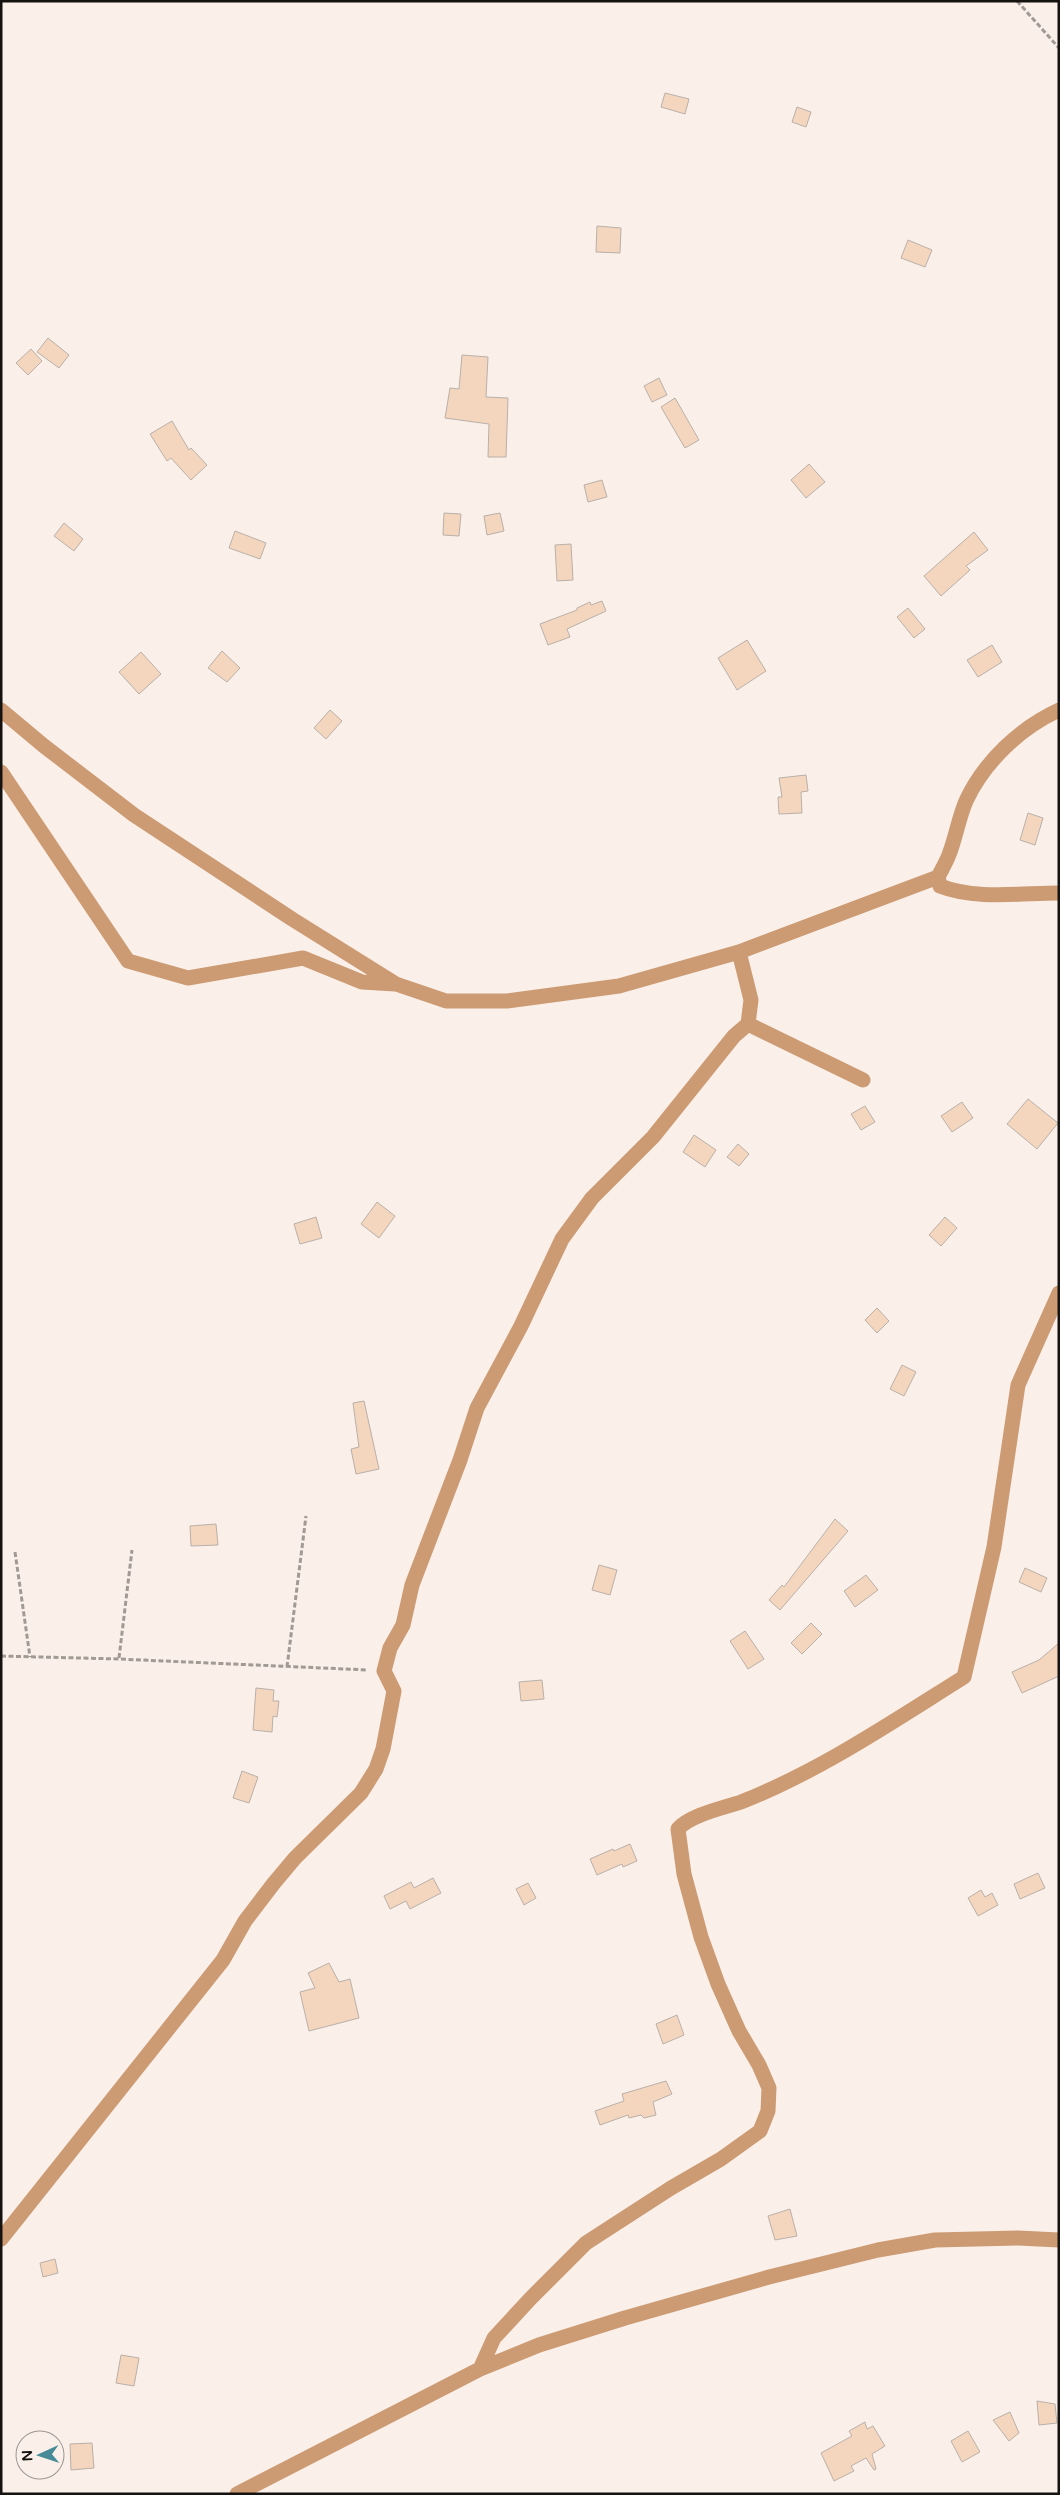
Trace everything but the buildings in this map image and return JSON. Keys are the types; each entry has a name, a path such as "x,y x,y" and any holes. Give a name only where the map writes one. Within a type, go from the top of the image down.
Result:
{"street":[{"path":"1,710 44,746 134,815 396,984"},
{"path":"1059,710 1045,716 1001,751 979,777 966,802 950,853 938,877 940,886 973,895 1059,893"},
{"path":"1,772 128,961 188,978 303,958 362,982 396,984 446,1000 507,1001 619,986 739,952 938,877"},
{"path":"1,2239 223,1960 245,1921 274,1883 295,1858 361,1793 376,1770 390,1716 394,1690 384,1671 390,1648 403,1625 412,1585 460,1460 477,1408 521,1326 562,1239 592,1198 653,1137 734,1036 748,1024 751,1000 739,952"},
{"path":"748,1024 863,1080"},
{"path":"480,2369 494,2338 531,2298 586,2244 670,2188 721,2159 760,2131 768,2111 769,2088 732,2016 700,1936 684,1874 678,1829 694,1818 784,1784 827,1761 964,1677 994,1547 1018,1385 1059,1293"},
{"path":"237,2494 480,2369 539,2345 625,2318 769,2277 878,2250 935,2240 1018,2238 1059,2240"}],"path":[{"path":"1017,1 1059,48"},
{"path":"287,1666 306,1516"},
{"path":"119,1659 132,1550"},
{"path":"15,1552 30,1656"},
{"path":"1,1656 119,1659 384,1671"}]}
